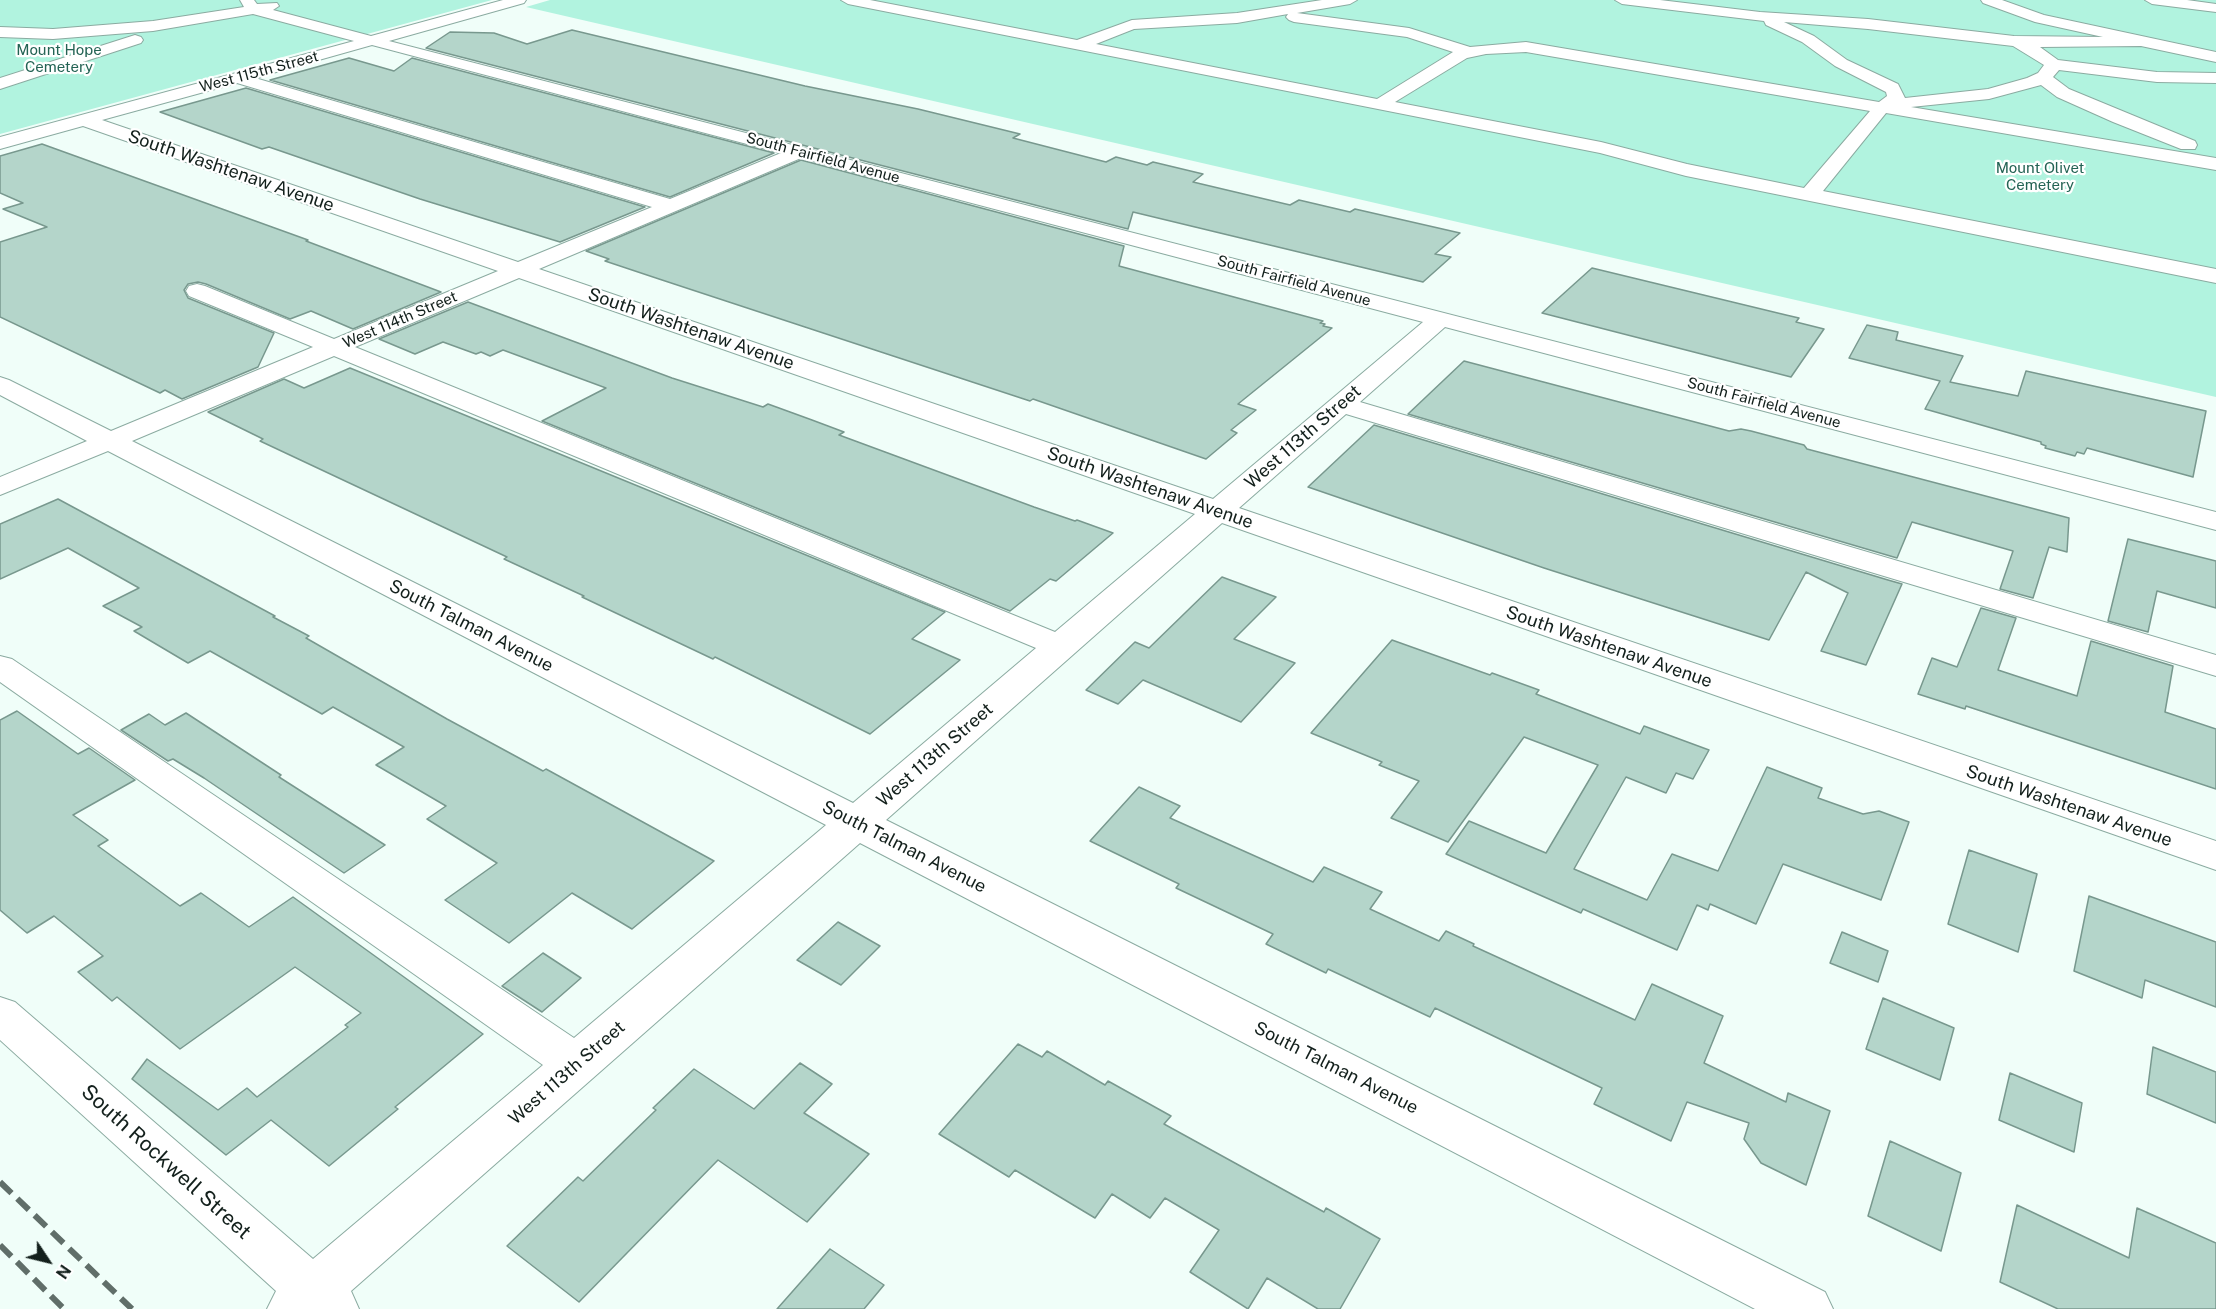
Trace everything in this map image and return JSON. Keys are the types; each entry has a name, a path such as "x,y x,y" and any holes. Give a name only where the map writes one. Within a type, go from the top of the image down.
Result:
{"street":[{"name":"West 115th Street","path":"0,143 519,0"},
{"path":"848,0 1601,148 1686,170 2216,276"},
{"path":"1078,45 1132,25 1237,18 1350,0"},
{"path":"1622,0 1758,8 1835,20 2014,41 2053,43 2141,41"},
{"path":"1988,0 2040,19 2216,57"},
{"path":"2152,0 2216,8"},
{"name":"South Fairfield Avenue","path":"252,3 372,41 2216,520"},
{"path":"0,84 252,3 286,4"},
{"path":"1227,4 1335,25 1409,33 1468,52"},
{"path":"1758,8 1841,63 1892,88 1896,94 1896,98 1882,107 1809,195"},
{"path":"0,32 53,34 199,21"},
{"path":"2014,41 2039,52 2048,71 2050,85 2130,123 2216,155"},
{"path":"1379,105 1456,57 1468,52 1514,46 1537,48 2216,164"},
{"path":"1882,107 1920,100 1989,94 2033,82 2048,71 2216,78"},
{"path":"238,78 671,207"},
{"name":"South Washtenaw Avenue","path":"84,120 2216,856"},
{"name":"West 114th Street","path":"0,487 800,152"},
{"path":"197,291 1060,646"},
{"name":"West 113th Street","path":"313,1303 577,1064 1440,319"},
{"name":"South Talman Avenue","path":"0,385 1807,1309"},
{"path":"1341,404 2216,666"},
{"path":"0,666 577,1064"},
{"name":"South Rockwell Street","path":"0,1014 313,1303"}],"green space":[{"name":"Mount Hope Cemetery","path":"0,0 492,0 0,134"},
{"name":"Mount Olivet Cemetery","path":"550,0 2216,0 2216,397 526,7"}],"building":[{"path":"572,30 805,86 918,109 1020,134 1013,138 1106,162 1116,157 1147,165 1153,162 1203,174 1193,182 1290,205 1299,200 1350,212 1355,209 1460,233 1435,254 1451,257 1423,282 1133,212 1128,229 426,48 450,32 494,33 527,44"},
{"path":"349,58 394,71 412,58 774,153 670,197 270,80"},
{"path":"246,88 645,207 560,242 420,199 269,147 262,149 160,112"},
{"path":"42,144 308,240 306,241 441,292 353,329 311,311 290,319 206,284 198,282 188,284 184,290 188,298 274,333 258,367 182,399 165,390 160,393 0,317 0,242 47,227 3,209 23,203 0,193 0,156"},
{"path":"801,160 1124,246 1119,266 1323,321 1320,323 1325,324 1323,326 1332,328 1238,404 1256,410 1231,430 1237,433 1206,459 1033,399 1030,401 605,261 609,259 586,251"},
{"path":"1592,268 1799,318 1796,322 1824,329 1791,377 1542,313"},
{"path":"468,302 672,378 763,407 768,404 844,432 839,435 1034,507 1113,533 1056,581 1050,579 1010,611 542,421 606,388 503,350 490,356 481,352 476,354 443,342 415,354 379,339"},
{"path":"1867,325 1898,332 1896,340 1963,356 1950,382 2018,396 2026,371 2206,411 2193,477 2087,448 2084,454 2077,452 2075,456 2045,448 2046,446 2041,442 1925,409 1940,381 1849,358"},
{"path":"1464,361 1729,431 1741,429 1751,431 1804,445 1807,449 2069,518 2067,552 2049,547 2033,598 2000,589 2013,551 1912,522 1897,558 1408,414"},
{"path":"350,368 945,612 912,639 960,660 870,734 715,657 713,659 504,559 507,557 260,441 263,439 208,412 284,379 304,388"},
{"path":"1374,425 1902,584 1866,665 1821,651 1848,593 1806,572 1769,640 1544,568 1308,487"},
{"path":"58,499 275,616 273,617 309,636 306,638 447,719 543,771 546,769 714,861 632,929 572,893 509,943 445,900 497,863 427,819 446,806 376,765 404,747 333,707 322,714 210,651 188,663 134,631 142,627 103,606 139,588 68,548 0,579 0,524"},
{"path":"2128,539 2216,561 2216,608 2157,591 2148,632 2108,621"},
{"path":"1222,577 1276,597 1234,639 1295,663 1241,722 1143,680 1118,704 1086,690 1135,642 1149,648"},
{"path":"1981,608 2016,618 1998,670 2077,696 2091,641 2173,666 2165,712 2216,729 2216,789 1966,706 1965,709 1918,694 1932,658 1957,667"},
{"path":"1392,640 1539,690 1536,694 1640,734 1644,726 1709,750 1693,779 1676,773 1666,793 1626,777 1574,869 1647,900 1672,854 1718,871 1767,767 1822,788 1818,798 1863,814 1879,811 1909,822 1881,900 1783,864 1756,924 1710,904 1708,910 1697,905 1677,950 1583,909 1581,913 1446,854 1469,821 1546,853 1598,765 1524,737 1448,842 1391,818 1419,781 1379,765 1382,762 1311,733"},
{"path":"17,711 78,754 89,748 135,780 73,815 108,840 98,846 180,906 201,893 249,927 293,897 483,1034 395,1107 398,1109 329,1166 271,1120 226,1155 132,1079 147,1059 218,1110 247,1088 257,1097 348,1027 345,1025 361,1013 295,967 180,1049 117,997 112,1001 78,972 103,956 54,916 27,933 0,910 0,720"},
{"path":"186,713 281,775 279,777 385,845 344,873 204,778 173,759 168,761 121,730 149,714 165,725"},
{"path":"1139,787 1180,806 1170,818 1313,882 1324,867 1382,892 1370,909 1439,941 1446,931 1474,944 1473,946 1635,1020 1652,984 1723,1016 1704,1063 1786,1102 1788,1093 1830,1111 1806,1185 1761,1163 1744,1139 1749,1123 1687,1102 1671,1141 1594,1104 1602,1088 1435,1008 1430,1017 1328,969 1326,973 1266,944 1273,934 1176,888 1179,884 1090,841"},
{"path":"1969,850 2037,874 2018,952 1948,924"},
{"path":"2089,896 2216,942 2216,1007 2145,980 2142,998 2074,971"},
{"path":"838,922 880,946 841,985 797,960"},
{"path":"1842,932 1888,951 1878,982 1830,963"},
{"path":"543,953 581,978 542,1012 502,986"},
{"path":"1883,998 1954,1028 1940,1080 1866,1049"},
{"path":"1018,1044 1042,1057 1047,1051 1105,1085 1108,1081 1171,1116 1164,1124 1324,1212 1326,1208 1380,1239 1340,1309 1318,1309 1267,1278 1248,1309 1190,1272 1219,1230 1165,1198 1150,1218 1112,1194 1095,1218 1015,1170 1009,1177 939,1134"},
{"path":"2153,1047 2216,1072 2216,1123 2147,1094"},
{"path":"800,1063 832,1084 804,1113 869,1154 807,1222 718,1160 579,1302 507,1246 578,1177 583,1181 656,1110 653,1108 694,1069 754,1109"},
{"path":"2010,1073 2082,1103 2074,1152 1999,1120"},
{"path":"1890,1141 1961,1173 1941,1251 1868,1216"},
{"path":"2017,1205 2129,1258 2137,1208 2216,1243 2216,1309 2058,1309 2000,1282"},
{"path":"830,1249 884,1285 864,1309 777,1309"}],"railway":[{"path":"0,1182 132,1309"},
{"path":"0,1245 64,1309"}]}
